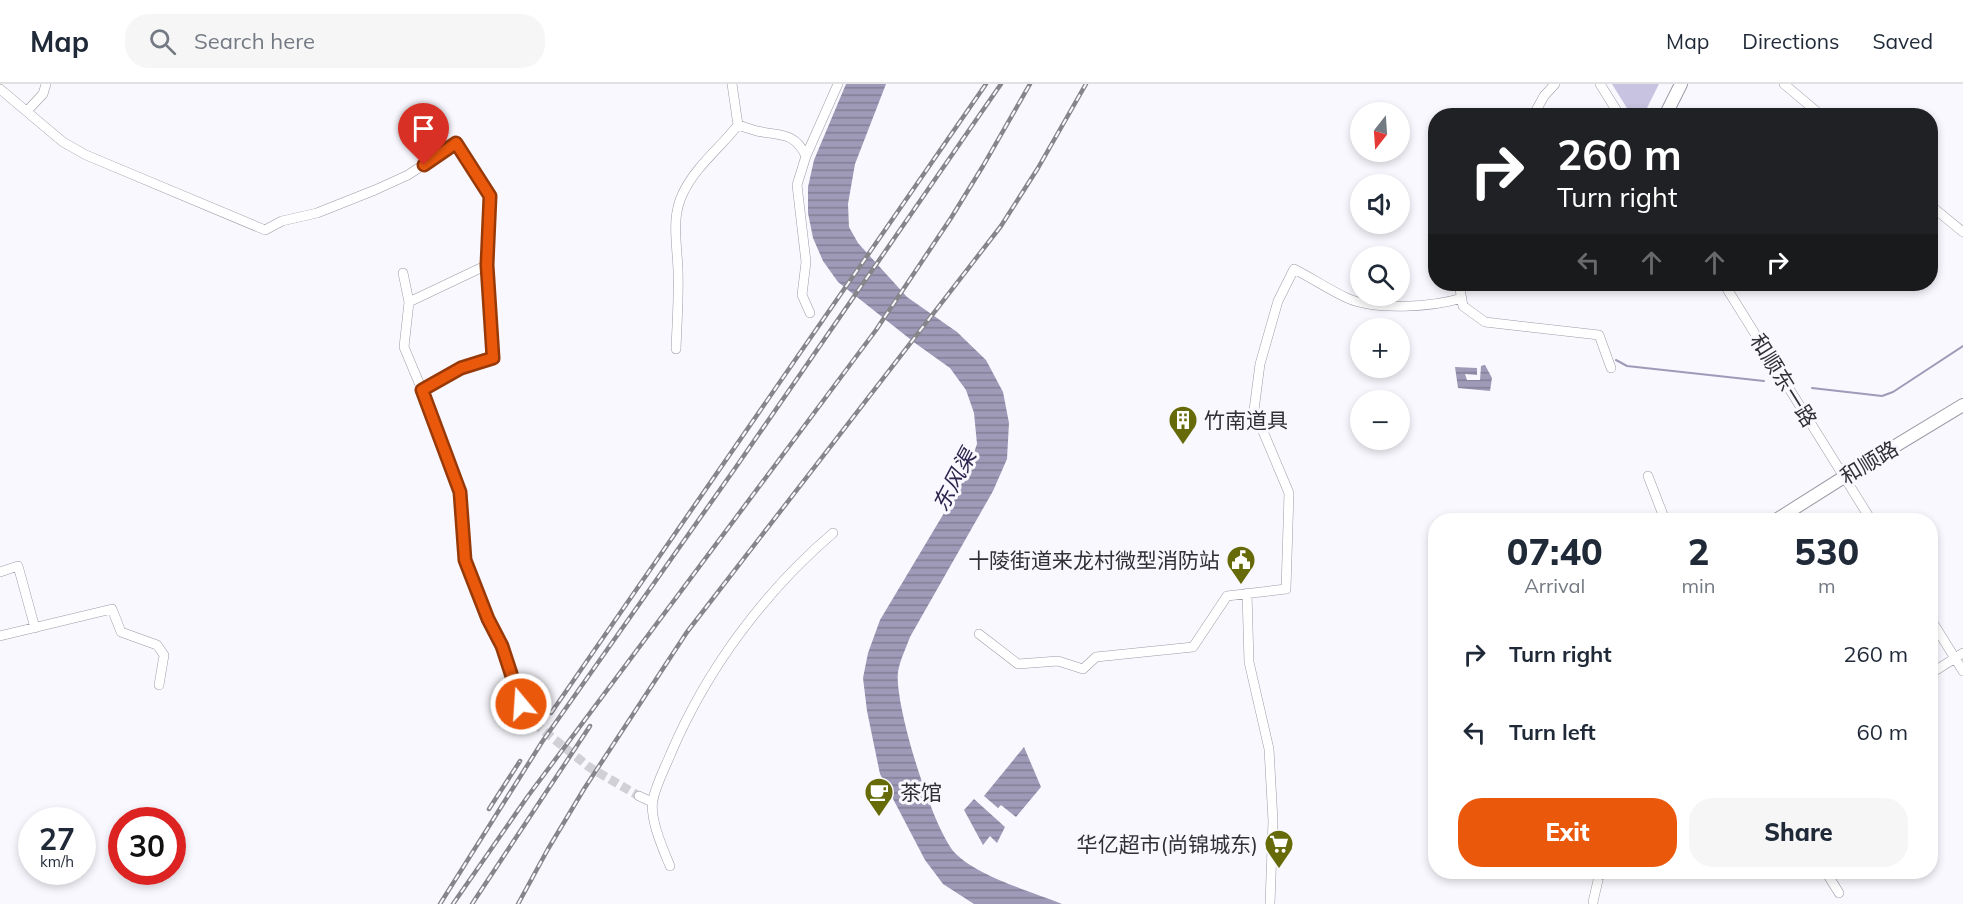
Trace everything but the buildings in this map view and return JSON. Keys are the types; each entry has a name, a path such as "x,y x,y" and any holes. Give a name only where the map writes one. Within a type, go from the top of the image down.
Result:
{"street":[{"path":"27,111 44,94 46,84"},
{"path":"676,349 678,272 675,213 683,192 700,165 738,125 732,84"},
{"path":"810,314 802,296 806,262 797,185 806,156 838,84"},
{"path":"1537,108 1555,84"},
{"path":"1600,84 1615,108"},
{"path":"1669,108 1681,84"},
{"path":"1784,84 1812,108"},
{"path":"0,89 63,142 86,155 265,230 282,221 317,213 408,175 456,143 490,196 487,265 493,358 461,368 422,390"},
{"path":"738,125 758,131 782,134 797,141 806,156"},
{"path":"1938,212 1963,232"},
{"path":"409,302 487,265"},
{"path":"979,634 1018,664 1058,661 1083,669 1096,657 1193,647 1227,596 1286,589 1289,493 1254,410 1260,364 1278,301 1294,268 1349,299 1388,306 1442,304 1462,298"},
{"path":"403,273 409,302 404,346 460,492 465,560 488,619 502,646 521,704 534,723"},
{"path":"1460,291 1463,306 1485,322 1599,335 1611,368"},
{"name":"和顺东一路","path":"1728,291 1867,513"},
{"name":"和顺路","path":"1787,513 1963,405"},
{"path":"1648,476 1662,513"},
{"path":"670,866 656,830 652,802 680,733 702,691 752,615 806,556 833,533"},
{"path":"0,572 18,566 35,628"},
{"path":"1247,593 1249,662 1269,749 1273,821 1270,904"},
{"path":"0,636 112,609 121,632 157,645 164,655 159,685"},
{"path":"1938,628 1959,656 1963,672"},
{"path":"1938,669 1959,656"},
{"path":"639,796 652,802"},
{"path":"1593,904 1598,879"},
{"path":"1830,879 1839,893"}],"shaded area":[{"path":"846,84 886,84 855,164 848,204 849,227 858,243 907,297 957,332 986,360 1003,392 1009,423 1007,459 993,491 910,637 900,663 898,688 908,737 936,820 955,853 991,876 1062,904 974,904 943,884 925,860 880,774 867,711 863,678 868,653 880,620 965,478 977,444 974,413 966,390 950,368 838,282 823,261 813,238 808,213 808,187 814,160"},
{"path":"1612,84 1659,84 1647,108 1627,108"},
{"path":"1485,365 1492,378 1490,391 1458,388 1455,367 1477,368 1477,375 1465,374 1467,380 1480,380 1481,366"},
{"path":"1024,747 1041,787 1016,817 1001,805 998,808 984,796"},
{"path":"974,799 1005,827 997,843 990,836 983,845 964,810"}],"waterway":[{"path":"1812,388 1882,396 1893,392 1963,346"},
{"path":"1616,360 1627,366 1764,381"}],"tunnel":[{"path":"534,723 589,767 639,796"}],"railway":[{"path":"551,713 986,84"},
{"path":"440,904 542,742 1001,84"},
{"path":"453,904 528,796 876,330 951,218 1030,84"},
{"path":"518,904 584,789 687,632 1001,226 1038,168 1086,84"},
{"path":"472,904 590,726"},
{"path":"489,809 520,761"}],"place":[{"name":"竹南道具","path":"1183,446"},
{"name":"十陵街道来龙村微型消防站","path":"1241,586"},
{"name":"茶馆","path":"879,818"},
{"name":"华亿超市(尚锦城东)","path":"1279,870"}],"route":[{"path":"424,165 456,143 490,196 487,265 493,358 461,368 422,390 460,492 465,560 488,619 502,646 521,704"}],"water label":[{"name":"东风渠","path":"954,480"}]}
